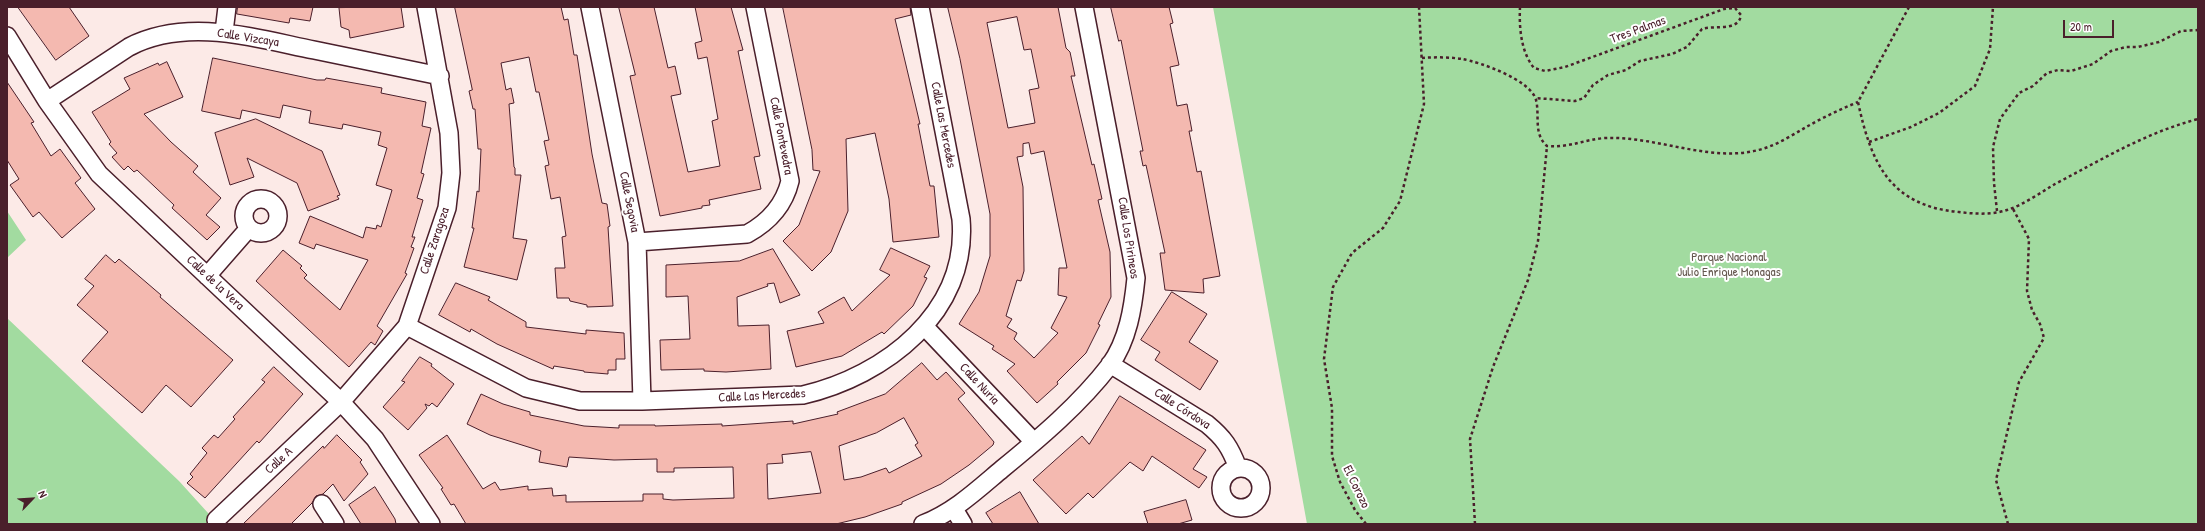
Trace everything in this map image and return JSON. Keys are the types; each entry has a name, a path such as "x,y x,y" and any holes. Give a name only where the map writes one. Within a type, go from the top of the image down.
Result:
{"street":[{"path":"224,32 227,7"},
{"name":"Calle Zaragoza","path":"341,402 406,326 448,208 451,173 449,133 440,76 426,7"},
{"name":"Calle Segovia","path":"590,7 637,242 642,401"},
{"name":"Calle Pontevedra","path":"637,242 747,234 767,221 787,195 790,181 756,7"},
{"name":"Calle Las Mercedes","path":"406,326 526,388 580,401 642,401 803,395 825,390 878,366 901,348 924,326 940,305 955,276 961,253 962,232 920,7"},
{"name":"Calle Los Pirineos","path":"923,524 954,509 1034,442 1075,403 1110,364 1127,330 1136,278 1084,7"},
{"name":"Calle Vizcaya","path":"48,101 140,41 170,33 224,32 440,76"},
{"name":"Calle de la Vera","path":"7,36 48,101 99,174 341,402 376,439 431,524"},
{"path":"207,276 249,228"},
{"name":"Calle Nuria","path":"924,326 1034,442"},
{"name":"Calle Córdova","path":"1110,364 1207,424 1225,440 1238,468"},
{"name":"Calle A","path":"216,520 341,402"},
{"path":"322,504 335,524"},
{"path":"954,509 963,524"}],"path":[{"name":"El Corozo","path":"1366,524 1355,510 1340,482 1332,456 1332,408 1324,358 1332,292 1352,254 1383,228 1400,201 1424,104 1422,58 1419,37 1419,7"},
{"name":"Tres Palmas","path":"1520,7 1521,35 1527,58 1534,68 1545,71 1565,67 1724,9 1735,8 1741,15 1739,21 1734,25 1702,30 1686,47 1678,52 1649,58 1626,70 1608,75 1593,85 1581,100 1576,101 1536,98"},
{"path":"1422,58 1464,59 1490,67 1526,86 1536,98 1538,128 1543,143 1547,146 1568,146 1606,138 1653,141 1703,150 1742,153 1763,149 1831,113 1858,102 1909,7"},
{"path":"1869,142 1911,127 1939,113 1975,86 1990,49 1993,7"},
{"path":"1997,211 1994,183 1993,147 2000,119 2019,93 2033,86 2047,73 2058,70 2071,71 2093,64 2112,51 2126,47 2138,47 2159,42 2182,31 2198,30"},
{"path":"1858,102 1869,142 1886,176 1900,193 1934,209 1976,214 2012,207 2134,141 2198,119"},
{"path":"1475,524 1470,440 1493,367 1528,280 1538,241 1547,146"},
{"path":"2008,524 1996,480 2019,382 2044,338 2040,324 2032,310 2027,292 2029,239 2012,207"}],"green space":[{"name":"Parque Nacional Julio Enrique Monagas","path":"1213,7 2198,7 2198,524 1307,524"},
{"path":"7,211 26,240 7,258"},
{"path":"7,318 179,481 218,524 7,524"}],"building":[{"path":"18,7 69,7 89,36 56,60"},
{"path":"238,7 313,7 310,21 290,18 289,23 237,14"},
{"path":"401,7 404,27 350,38 349,30 341,27 339,8"},
{"path":"455,7 561,7 564,20 568,19 574,55 577,55 592,154 602,203 607,204 610,226 608,227 613,306 587,307 587,305 570,301 569,298 557,298 555,268 565,268 562,237 566,236 560,197 551,199 545,166 549,165 544,141 549,140 539,92 536,92 529,57 501,63 506,90 511,88 514,103 509,104 515,175 521,175 513,238 527,240 517,280 464,267 474,228 472,228 477,191 479,192 481,149 478,149 475,109 473,109 469,91 472,90"},
{"path":"619,7 654,7 668,68 675,66 681,94 671,96 688,172 720,166 712,121 718,119 707,57 698,59 695,43 702,41 695,7 731,7 743,50 738,51 760,156 754,157 761,189 709,200 710,205 702,206 702,208 660,216 630,76 635,75"},
{"path":"783,7 910,7 911,15 895,19 920,124 918,124 930,186 934,186 939,237 893,242 889,199 875,133 846,139 848,211 831,252 812,271 783,241 799,225 820,171 813,170 812,150"},
{"path":"948,7 1058,7 1066,48 1070,52 1075,76 1071,76 1092,165 1094,164 1102,199 1098,200 1110,252 1111,297 1098,324 1100,325 1086,353 1057,382 1058,384 1037,403 1007,371 1015,364 992,349 994,346 959,324 979,292 990,256 990,214 960,59","holes":["1017,17 1024,50 1031,49 1039,88 1029,90 1035,123 1008,128 987,23","1029,143 1031,154 1044,151 1067,268 1059,268 1058,295 1067,297 1051,328 1058,333 1034,358 1014,339 1017,333 1007,327 1012,319 1006,316 1017,280 1021,281 1024,271 1023,187 1017,157 1023,156 1023,144"]},
{"path":"1111,7 1169,7 1173,23 1170,24 1179,65 1170,67 1177,106 1187,104 1192,131 1189,131 1197,172 1201,171 1220,276 1203,279 1204,293 1165,290 1160,253 1165,253 1146,165 1143,166 1140,151 1143,151 1121,40 1119,41"},
{"path":"213,58 317,80 325,80 326,78 382,88 381,93 426,102 422,126 431,128 421,173 424,174 417,198 423,200 412,237 415,237 411,247 414,248 405,273 407,274 377,326 383,331 375,345 371,342 349,367 256,281 283,250 302,266 300,268 307,275 304,278 340,310 368,260 316,244 314,249 299,243 310,216 363,238 366,227 376,229 377,225 381,227 392,190 376,185 387,148 378,145 381,132 343,124 342,129 309,123 311,111 283,105 280,118 242,110 240,119 202,111"},
{"path":"167,62 183,97 144,114 171,142 198,166 193,172 221,198 206,215 220,227 207,240 172,208 174,205 137,170 134,172 128,166 124,170 112,157 117,153 109,144 111,142 92,112 130,89 124,78 158,63 159,65"},
{"path":"7,82 34,122 31,123 51,156 60,149 81,178 75,183 95,209 62,238 39,212 33,217 10,185 19,179 7,160"},
{"path":"256,119 322,151 340,195 337,196 339,199 308,211 297,183 247,158 254,177 230,185 215,133"},
{"path":"891,248 930,266 924,277 927,278 913,306 884,334 882,332 842,356 796,367 787,331 824,323 818,312 844,297 852,311 890,275 880,270"},
{"path":"773,249 800,295 780,303 774,283 767,284 768,286 737,297 738,326 769,325 771,369 726,372 704,371 704,369 661,370 660,340 690,339 688,296 666,297 666,265 739,261"},
{"path":"106,255 115,263 119,259 161,295 160,297 233,360 191,407 166,385 142,413 82,361 108,332 77,305 94,286 85,279"},
{"path":"456,283 490,297 488,300 526,322 526,327 586,334 586,330 624,333 625,359 616,359 616,370 608,370 608,374 584,372 554,366 553,369 497,344 471,329 470,332 439,315"},
{"path":"1172,292 1207,314 1189,342 1218,361 1200,390 1155,360 1160,352 1141,340"},
{"path":"420,357 432,364 431,366 454,384 437,407 432,403 429,406 425,404 427,408 408,430 383,407 405,382 402,381"},
{"path":"922,363 937,380 946,372 965,393 958,399 994,442 993,445 969,465 941,484 902,502 902,504 865,517 836,524 466,524 454,504 451,505 441,489 443,488 419,455 447,435 483,489 495,482 500,490 528,486 528,490 552,488 553,496 566,495 566,502 643,501 643,494 663,494 663,499 673,500 734,498 733,467 674,468 674,472 657,472 657,459 614,460 569,457 567,467 539,462 541,451 490,435 467,424 481,394 503,404 530,412 530,415 584,426 619,428 619,425 655,426 722,424 722,426 793,421 793,424 838,414 837,412 885,394","holes":["904,418 918,443 915,445 922,456 889,473 886,468 861,477 844,480 839,446 876,433","811,452 821,493 768,499 767,464 783,463 782,455"]},
{"path":"274,367 303,394 259,443 257,441 205,498 187,483 193,477 190,474 207,453 202,448 214,435 218,438 235,419 233,417 265,382 262,380"},
{"path":"1120,396 1206,450 1193,469 1207,477 1199,488 1152,456 1143,471 1130,462 1093,498 1088,493 1066,514 1033,480 1082,436 1089,444"},
{"path":"337,435 362,460 360,462 368,474 344,501 333,484 323,494 316,496 312,503 291,524 243,524 323,446 324,448"},
{"path":"375,487 395,519 396,524 361,524 349,505"},
{"path":"1020,492 1039,524 993,524 986,513"},
{"path":"1186,500 1192,520 1178,524 1148,524 1144,512"}]}
